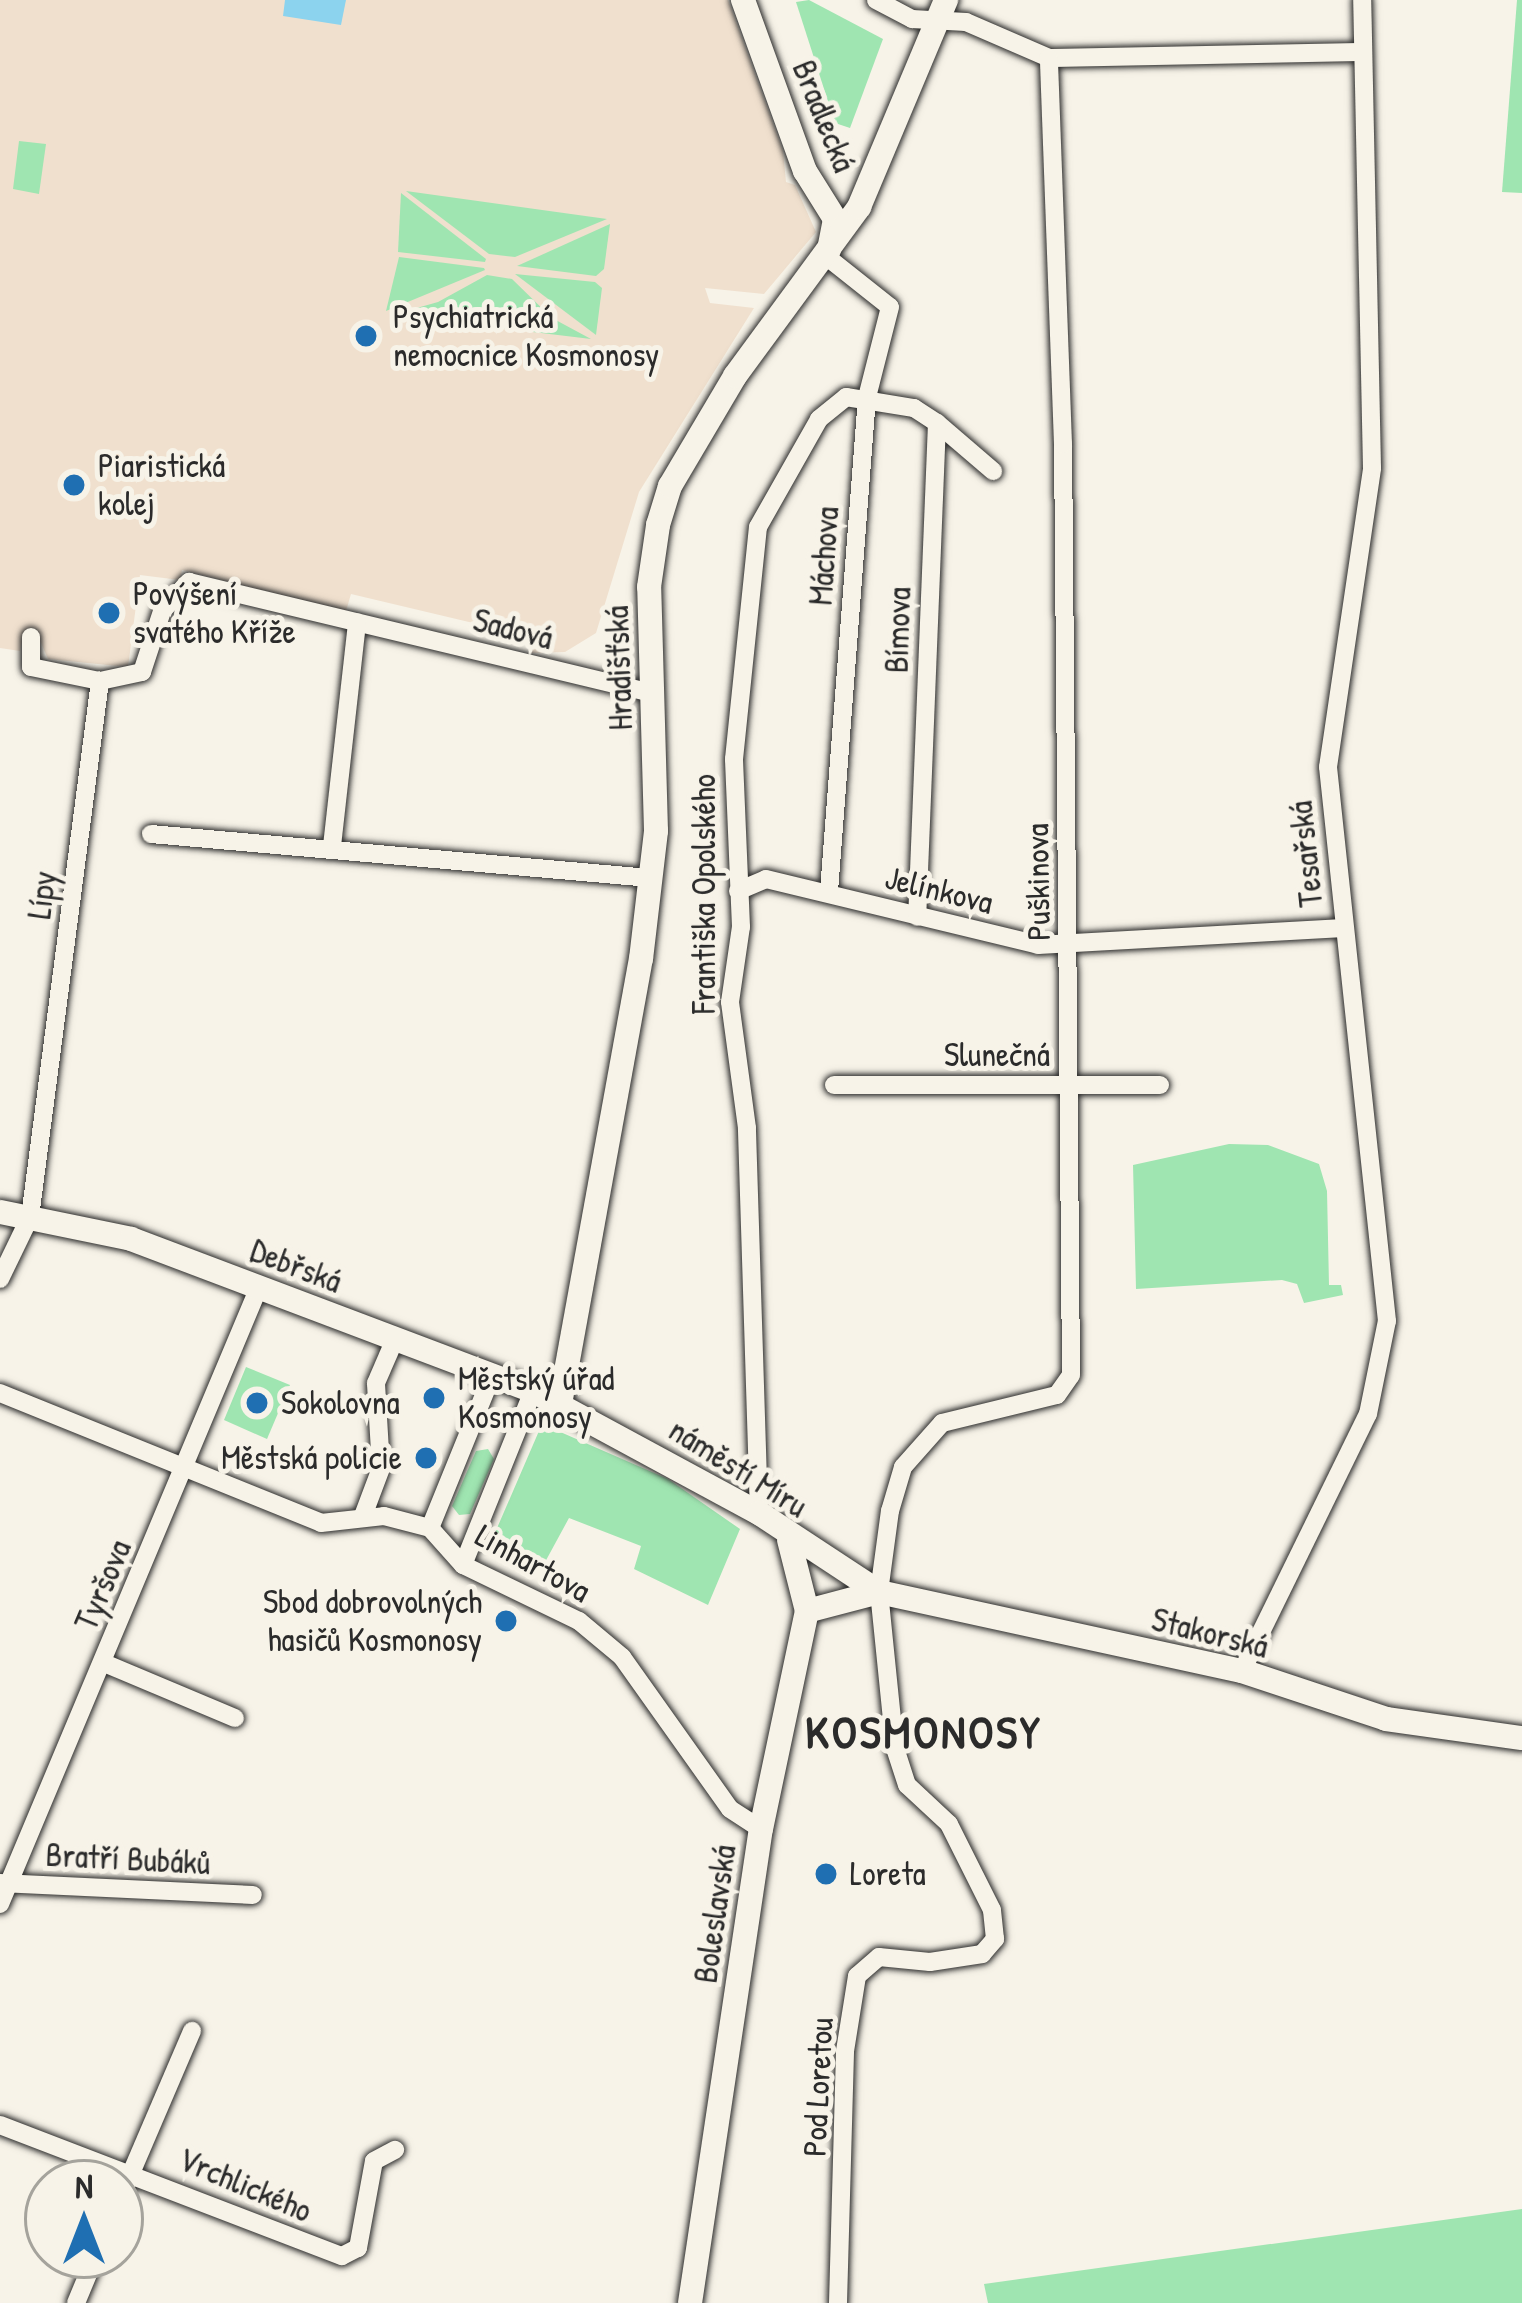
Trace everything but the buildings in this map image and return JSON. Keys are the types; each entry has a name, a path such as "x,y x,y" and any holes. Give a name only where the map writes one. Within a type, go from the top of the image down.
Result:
{"street":[{"name":"Bradlecká","path":"743,0 805,171 835,219 827,257"},
{"path":"876,0 912,20 942,10 1049,58 1363,52"},
{"name":"Tesařská","path":"1242,1671 1368,1414 1387,1321 1328,767 1372,468 1362,0"},
{"name":"Hradišťská","path":"560,1404 650,878 656,694 649,587 670,486 735,376 860,207 942,10"},
{"name":"Puškinova","path":"879,1592 890,1511 921,1442 942,1424 1068,1386 1073,1085 1049,58"},
{"name":"Máchova","path":"827,257 890,307 867,397 829,891"},
{"name":"Františka Opolského","path":"759,1513 747,1128 730,1002 738,892 734,759 758,527 819,418 845,397 867,397"},
{"path":"867,397 914,408 993,471"},
{"name":"Bímova","path":"917,917 937,423"},
{"name":"Sadová","path":"100,681 142,672 162,611 189,582 656,694"},
{"path":"332,846 357,622"},
{"path":"31,637 31,667 100,681"},
{"name":"Lípy","path":"0,1279 30,1217 100,681"},
{"path":"151,834 332,846 650,878"},
{"name":"Jelínkova","path":"738,892 766,879 829,891 917,917 1069,947 1344,928"},
{"name":"Slunečná","path":"834,1085 1160,1085"},
{"name":"Debřská","path":"0,1213 131,1239 560,1404"},
{"name":"Tyršova","path":"0,1904 4,1883 104,1663 259,1287"},
{"path":"363,1516 381,1468 376,1383 395,1339"},
{"path":"430,1528 492,1375"},
{"path":"463,1565 533,1390"},
{"name":"Linhartova","path":"0,1393 320,1523 363,1516 430,1528 463,1565 579,1622 622,1657 730,1809 761,1829"},
{"name":"náměstí Míru","path":"560,1404 759,1513 789,1540 879,1592"},
{"name":"Boleslavská","path":"690,2303 761,1829 807,1611 789,1540"},
{"path":"807,1611 879,1592"},
{"name":"Stakorská","path":"879,1592 1242,1671 1386,1719 1522,1738"},
{"name":"Pod Loretou","path":"838,2303 845,2051 857,1976 879,1957 930,1962 982,1954 995,1940 992,1910 949,1824 921,1804 895,1749 879,1592"},
{"path":"104,1663 235,1718"},
{"name":"Bratří Bubáků","path":"4,1883 253,1895"},
{"path":"137,2159 193,2032"},
{"name":"Vrchlického","path":"0,2125 87,2159"},
{"name":"Vrchlického","path":"144,2181 349,2257 358,2248 374,2161 395,2150"}],"shaded area":[{"name":"Psychiatrická nemocnice Kosmonosy","path":"0,0 728,0 783,151 786,182 795,185 816,232 764,294 705,288 710,303 754,308 639,492 596,633 565,652 529,653 532,637 351,594 346,611 182,570 180,580 140,575 128,667 48,659 39,638 23,637 20,651 0,648"}],"green space":[{"path":"809,0 883,39 850,128 835,123 796,2"},
{"path":"1517,0 1522,0 1522,193 1502,192"},
{"path":"19,141 46,144 39,194 13,189"},
{"path":"406,191 607,219 515,257 489,254"},
{"path":"401,193 486,259 485,262 398,252"},
{"path":"610,224 604,269 596,276 517,266"},
{"path":"399,257 484,268 485,270 386,311"},
{"path":"515,274 595,282 602,288 596,335"},
{"path":"487,275 512,279 552,318 591,339 392,315 438,302"},
{"path":"1229,1144 1268,1145 1319,1164 1327,1191 1329,1285 1341,1285 1343,1295 1304,1303 1297,1284 1282,1280 1136,1289 1133,1165"},
{"name":"Sokolovna","path":"246,1367 290,1385 267,1439 224,1420"},
{"path":"542,1424 668,1479 740,1529 708,1605 634,1569 641,1546 569,1518 544,1564 491,1542"},
{"path":"488,1449 494,1459 470,1514 459,1515 452,1506 476,1451"},
{"path":"1522,2209 1522,2303 988,2303 984,2284"}],"water":[{"path":"285,0 346,0 341,25 283,16"}],"place":[{"name":"Psychiatrická nemocnice Kosmonosy","path":"366,336"},
{"name":"Piaristická kolej","path":"74,485"},
{"name":"Povýšení svatého Kříže","path":"109,613"},
{"name":"Městský úřad Kosmonosy","path":"434,1398"},
{"name":"Sokolovna","path":"257,1403"},
{"name":"Městská policie","path":"426,1458"},
{"name":"Sbod dobrovolných hasičů Kosmonosy","path":"506,1621"},
{"name":"Loreta","path":"826,1874"}],"district":[{"name":"KOSMONOSY","path":"924,1732"}]}
